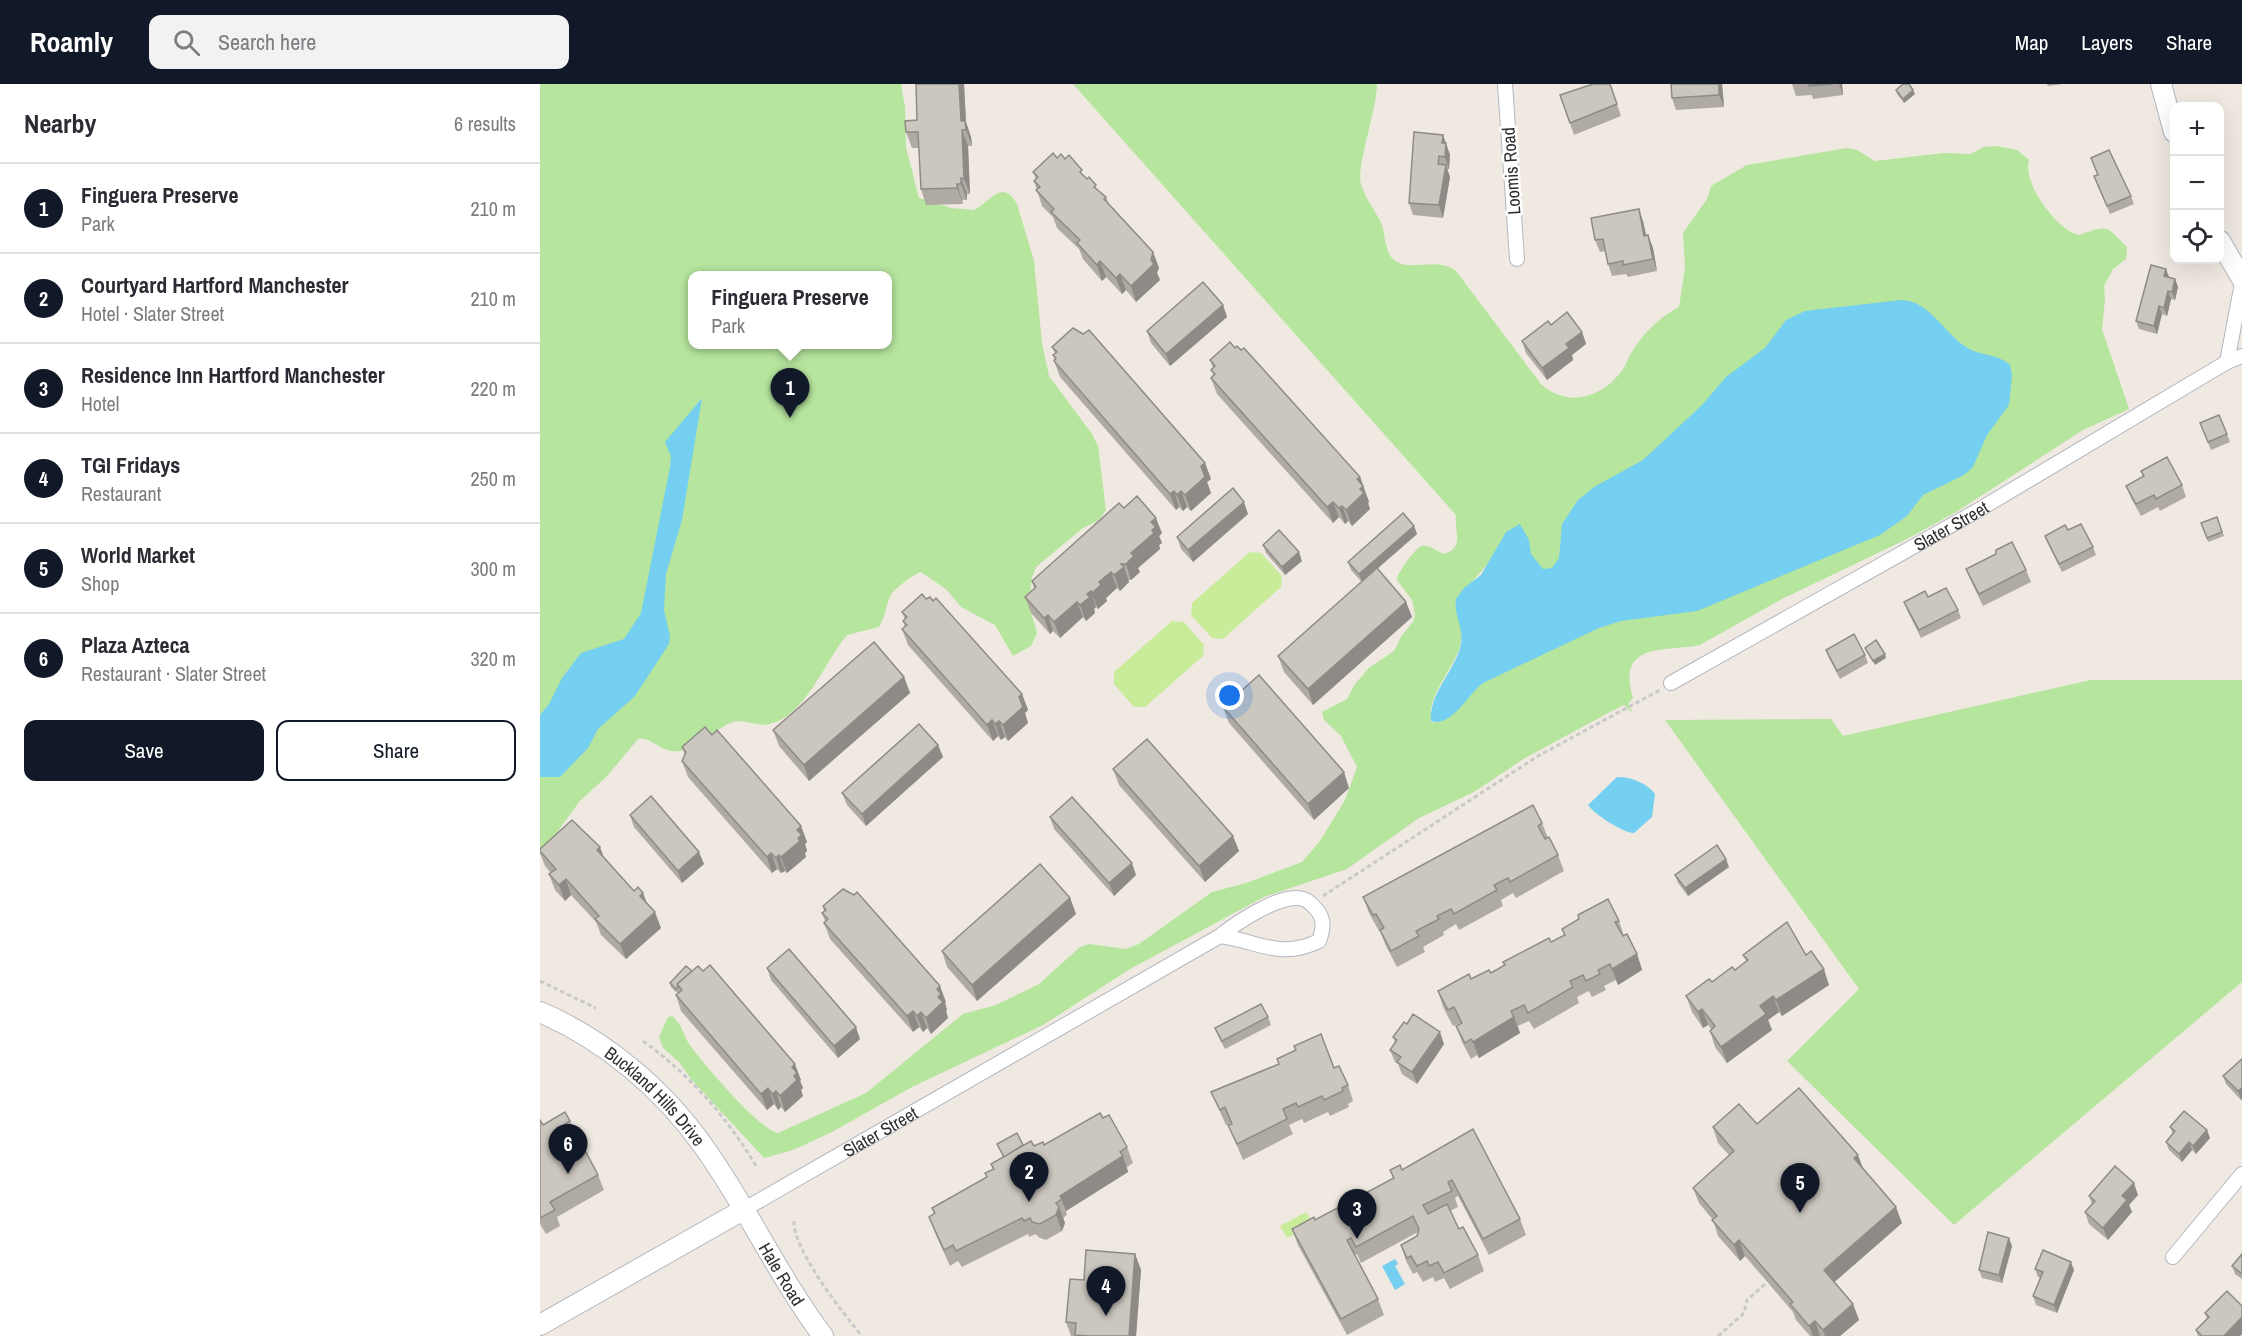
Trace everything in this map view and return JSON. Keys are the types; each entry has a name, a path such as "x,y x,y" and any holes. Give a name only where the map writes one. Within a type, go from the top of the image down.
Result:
{"street":[{"name":"Loomis Road","path":"1505,84 1517,259"},
{"path":"2161,84 2170,115"},
{"path":"2224,248 2242,281 2227,362"},
{"name":"Slater Street","path":"1671,683 1975,512 2227,362 2242,356"},
{"name":"Slater Street","path":"540,1325 1220,936 1238,921 1288,899 1300,897 1311,903"},
{"path":"1220,936 1244,939 1270,950 1305,947 1319,941 1324,927 1320,914 1311,903"},
{"name":"Buckland Hills Drive","path":"540,1012 605,1049 648,1083 703,1145 743,1210"},
{"path":"2173,1257 2242,1174"},
{"name":"Hale Road","path":"743,1210 823,1336"}],"path":[{"path":"1311,903 1538,756 1641,702 1671,683"},
{"path":"540,981 596,1008"},
{"path":"643,1041 711,1102 756,1166"},
{"path":"794,1221 796,1238 832,1297 862,1336"},
{"path":"1718,1336 1744,1313 1747,1300 1765,1284"}],"green space":[{"path":"540,84 901,84 905,107 906,147 919,198 951,208 974,210 1001,192 1012,196 1017,204 1034,261 1042,343 1049,376 1092,434 1098,446 1106,510 1099,520 1083,528 1036,567 1032,577 1029,606 1037,633 1031,646 1013,656 995,625 961,607 946,589 921,572 918,573 893,592 879,627 847,635 814,686 794,710 783,719 765,725 742,721 733,722 694,746 680,751 667,750 648,740 638,739 608,775 579,802 540,856"},
{"path":"1073,84 1377,84 1360,176 1365,195 1382,225 1391,257 1400,264 1440,265 1456,271 1541,384 1562,396 1572,398 1594,394 1613,381 1645,334 1664,316 1679,307 1685,267 1683,233 1707,199 1711,186 1747,165 1847,148 1857,150 1875,161 1944,153 1970,154 1984,147 1996,146 2017,150 2029,160 2028,170 2036,192 2060,224 2078,235 2101,229 2109,230 2127,247 2126,259 2113,269 2104,286 2102,329 2129,409 2083,430 1956,512 1909,538 1782,599 1700,645 1659,650 1638,658 1632,667 1630,680 1633,698 1628,704 1633,713 1624,705 1612,711 1525,758 1474,792 1419,818 1347,869 1264,897 1130,969 1043,1025 912,1087 832,1132 793,1150 764,1158 691,1079 679,1062 663,1048 659,1037 668,1017 672,1016 706,1066 745,1109 769,1129 778,1133 866,1093 963,1014 996,1005 1039,984 1080,947 1089,944 1126,949 1139,944 1212,892 1246,883 1302,862 1320,841 1345,800 1357,767 1341,736 1324,720 1322,712 1347,699 1355,684 1369,668 1394,651 1415,615 1412,600 1397,580 1403,566 1422,546 1444,554 1450,551 1457,538 1456,515","holes":["1492,557 1485,682 1450,715 1433,723 1431,715 1435,695 1457,654 1462,636 1455,605"]},
{"path":"1250,552 1261,553 1282,576 1281,587 1223,639 1212,638 1191,615 1192,603"},
{"path":"1172,621 1184,622 1204,645 1203,656 1145,707 1134,707 1114,684 1114,672"},
{"path":"2091,680 2242,680 2242,982 1954,1225 1787,1061 1859,989 1665,720 1831,719 1843,736"},
{"path":"1306,1212 1313,1224 1287,1238 1280,1226"}],"water":[{"path":"1901,300 1911,301 1928,311 1966,347 1999,358 2010,365 2012,375 2009,405 1987,435 1973,467 1964,475 1923,495 1907,516 1880,535 1697,611 1621,621 1599,628 1485,682 1454,714 1439,722 1431,721 1434,701 1454,664 1461,644 1456,599 1464,588 1481,575 1506,532 1520,524 1529,540 1531,554 1543,569 1552,568 1559,558 1562,524 1578,500 1594,487 1643,460 1702,405 1726,377 1765,348 1786,320 1805,311"},
{"path":"702,398 682,520 666,574 664,610 670,636 669,644 635,696 598,729 588,748 560,777 540,777 540,715 549,704 562,678 581,653 624,639 641,613 670,467 671,456 665,442"},
{"path":"1617,777 1638,781 1655,794 1652,817 1634,833 1609,822 1588,805"},
{"path":"1395,1259 1398,1264 1395,1266 1405,1284 1395,1290 1382,1266"}],"building":[{"path":"916,84 959,84 961,121 965,121 966,130 962,130 964,179 961,178 961,184 957,184 957,188 921,189 918,132 906,132 905,121 917,120"},
{"path":"1593,84 1610,84 1617,104 1570,123 1560,95"},
{"path":"1671,84 1719,84 1719,95 1672,98"},
{"path":"1809,84 1832,84 1809,86"},
{"path":"1903,84 1909,84 1913,90 1903,99 1896,90"},
{"path":"1414,132 1443,135 1442,143 1446,143 1445,157 1439,156 1438,164 1446,165 1439,205 1409,203"},
{"path":"2109,150 2131,196 2107,206 2094,176 2098,175 2091,158"},
{"path":"1053,153 1057,158 1061,154 1065,159 1069,155 1082,170 1080,172 1087,179 1089,177 1096,185 1094,187 1106,197 1104,199 1153,252 1151,260 1154,264 1131,286 1120,274 1116,278 1100,261 1097,265 1077,243 1080,240 1051,212 1054,209 1036,190 1040,187 1034,181 1038,177 1033,172"},
{"path":"1639,209 1644,236 1648,235 1653,259 1623,265 1623,261 1608,264 1603,239 1595,240 1591,218"},
{"path":"2151,265 2166,269 2164,276 2175,279 2172,292 2168,291 2164,308 2159,306 2154,326 2136,321"},
{"path":"1203,282 1223,305 1166,354 1147,331"},
{"path":"1567,312 1582,332 1566,344 1569,348 1542,368 1522,341 1548,321 1551,325"},
{"path":"1073,328 1083,334 1089,330 1205,463 1201,466 1205,477 1185,495 1181,491 1177,495 1174,491 1170,494 1054,361 1056,358 1053,355 1057,352 1052,347"},
{"path":"1230,342 1235,348 1237,346 1241,350 1244,348 1360,477 1357,479 1363,486 1360,489 1364,493 1346,510 1342,506 1339,508 1333,502 1327,507 1211,378 1215,374 1211,370 1215,366 1210,360"},
{"path":"2219,415 2227,434 2208,442 2200,423"},
{"path":"2167,457 2182,485 2156,499 2154,495 2136,504 2126,486 2144,476 2141,471"},
{"path":"1233,488 1244,502 1188,550 1177,537"},
{"path":"1137,496 1156,518 1151,522 1156,527 1152,530 1154,533 1131,553 1134,556 1126,564 1121,564 1124,567 1114,575 1111,572 1099,582 1101,585 1092,593 1091,591 1087,594 1090,597 1080,605 1077,602 1054,622 1048,615 1044,618 1025,597 1036,587 1032,581 1119,503 1124,508"},
{"path":"1403,513 1414,526 1359,574 1348,562"},
{"path":"2217,517 2222,532 2207,538 2201,523"},
{"path":"2081,524 2093,547 2059,564 2045,536 2065,525 2068,530"},
{"path":"1279,530 1299,552 1282,567 1263,545"},
{"path":"2012,542 2026,570 1979,594 1966,569 1996,554 1996,550"},
{"path":"1377,568 1406,602 1308,689 1278,656"},
{"path":"1946,588 1958,610 1919,630 1904,602 1925,591 1928,597"},
{"path":"922,594 926,599 930,597 933,601 936,598 1022,694 1019,697 1023,707 1003,725 999,721 995,724 992,720 987,725 902,629 907,625 903,621 907,617 902,612"},
{"path":"1854,634 1865,655 1837,671 1826,650"},
{"path":"1876,640 1885,654 1873,661 1865,648"},
{"path":"874,642 904,677 804,765 773,730"},
{"path":"1259,675 1344,772 1308,804 1223,707"},
{"path":"919,724 938,745 862,814 842,793"},
{"path":"705,727 712,735 717,730 801,826 797,830 802,835 798,838 800,841 781,857 779,855 776,858 771,853 767,857 682,761 686,752 682,747"},
{"path":"1147,739 1233,836 1199,866 1113,769"},
{"path":"651,796 699,852 678,871 630,815"},
{"path":"1072,797 1132,863 1109,883 1050,817"},
{"path":"1533,805 1542,823 1538,826 1545,839 1549,837 1558,855 1510,882 1508,878 1494,885 1497,890 1454,914 1451,909 1437,916 1439,919 1416,931 1419,936 1391,951 1380,930 1384,928 1376,914 1373,915 1363,897"},
{"path":"572,820 600,847 597,850 634,891 638,887 643,893 640,896 655,912 620,944 595,919 599,916 566,879 559,885 549,874 556,869 540,851"},
{"path":"1717,845 1726,859 1685,888 1675,875"},
{"path":"1040,864 1070,898 972,985 942,951"},
{"path":"843,889 854,895 857,892 940,986 937,989 941,994 938,997 943,1002 926,1018 921,1012 917,1016 913,1011 907,1016 824,923 828,919 822,913 826,910 823,906"},
{"path":"1608,899 1619,921 1615,922 1623,936 1627,934 1637,954 1612,969 1610,964 1598,970 1600,974 1586,981 1583,975 1570,981 1573,987 1528,1013 1524,1005 1511,1011 1514,1017 1473,1042 1471,1039 1465,1043 1456,1026 1462,1023 1454,1007 1448,1010 1438,991 1469,974 1471,979 1489,970 1491,973 1505,965 1503,962 1549,938 1551,942 1565,935 1562,929 1579,919 1578,915"},
{"path":"1787,922 1806,955 1811,951 1824,969 1776,1000 1773,996 1760,1006 1766,1014 1721,1047 1710,1031 1715,1026 1702,1009 1698,1012 1686,996 1709,979 1712,982 1732,967 1735,970 1748,960 1743,955"},
{"path":"789,949 856,1027 834,1046 767,968"},
{"path":"710,965 795,1064 792,1067 797,1073 794,1076 797,1080 780,1096 776,1091 772,1094 768,1088 761,1094 676,995 682,990 677,984 698,966 703,971"},
{"path":"686,966 692,971 677,984 676,989 670,983"},
{"path":"1261,1004 1268,1017 1222,1041 1215,1028"},
{"path":"1413,1014 1440,1032 1412,1072 1397,1062 1401,1057 1390,1050 1397,1040 1393,1037 1404,1022 1407,1024"},
{"path":"1321,1034 1334,1068 1339,1066 1348,1085 1342,1088 1343,1091 1324,1100 1322,1096 1298,1107 1296,1103 1283,1109 1287,1119 1237,1144 1228,1125 1232,1124 1225,1107 1220,1110 1211,1092 1279,1064 1277,1059 1296,1050 1294,1046"},
{"path":"2242,1059 2242,1088 2238,1091 2223,1076"},
{"path":"1799,1088 1858,1155 1854,1158 1896,1207 1824,1270 1853,1304 1823,1330 1815,1321 1809,1326 1790,1304 1793,1302 1739,1240 1734,1245 1712,1220 1717,1216 1693,1188 1734,1151 1713,1127 1739,1104 1757,1124"},
{"path":"2184,1111 2207,1130 2193,1146 2189,1142 2179,1154 2166,1142 2175,1131 2170,1127"},
{"path":"565,1112 570,1121 565,1124 575,1141 579,1139 598,1175 550,1202 555,1210 540,1218 540,1120 543,1125"},
{"path":"1100,1113 1103,1118 1109,1115 1127,1147 1120,1152 1123,1156 1060,1196 1062,1199 1056,1203 1059,1207 1056,1215 1040,1224 1032,1222 1030,1218 1024,1221 1022,1218 956,1251 953,1245 944,1250 929,1217 935,1213 932,1208 987,1177 985,1173 994,1169 991,1164 1031,1141 1034,1146 1043,1142 1044,1145"},
{"path":"1473,1129 1520,1219 1483,1239 1452,1180 1448,1182 1452,1191 1423,1205 1428,1214 1447,1204 1459,1229 1463,1227 1478,1255 1444,1273 1438,1262 1429,1266 1427,1261 1417,1266 1411,1256 1407,1258 1401,1245 1417,1236 1419,1229 1413,1216 1356,1247 1351,1238 1347,1240 1378,1299 1341,1319 1292,1229 1314,1217 1315,1220 1394,1178 1390,1170 1400,1165 1402,1170"},
{"path":"1017,1133 1023,1145 1004,1157 997,1144"},
{"path":"2115,1166 2134,1183 2122,1196 2127,1200 2103,1228 2085,1212 2095,1201 2089,1196"},
{"path":"1988,1232 2009,1238 1999,1275 1979,1270"},
{"path":"1086,1250 1135,1254 1129,1336 1075,1335 1076,1323 1066,1322 1070,1279 1084,1280"},
{"path":"2043,1250 2071,1262 2054,1305 2033,1296 2043,1272 2035,1269"},
{"path":"2242,1254 2242,1274 2232,1266"},
{"path":"2227,1291 2242,1306 2242,1317 2224,1336 2202,1336 2196,1330 2209,1317 2205,1313"}],"place":[{"name":"Finguera Preserve","path":"790,418"},
{"name":"Plaza Azteca","path":"568,1174"},
{"name":"Courtyard Hartford Manchester","path":"1029,1202"},
{"name":"World Market","path":"1800,1213"},
{"name":"Residence Inn Hartford Manchester","path":"1357,1239"},
{"name":"TGI Fridays","path":"1106,1316"}]}
